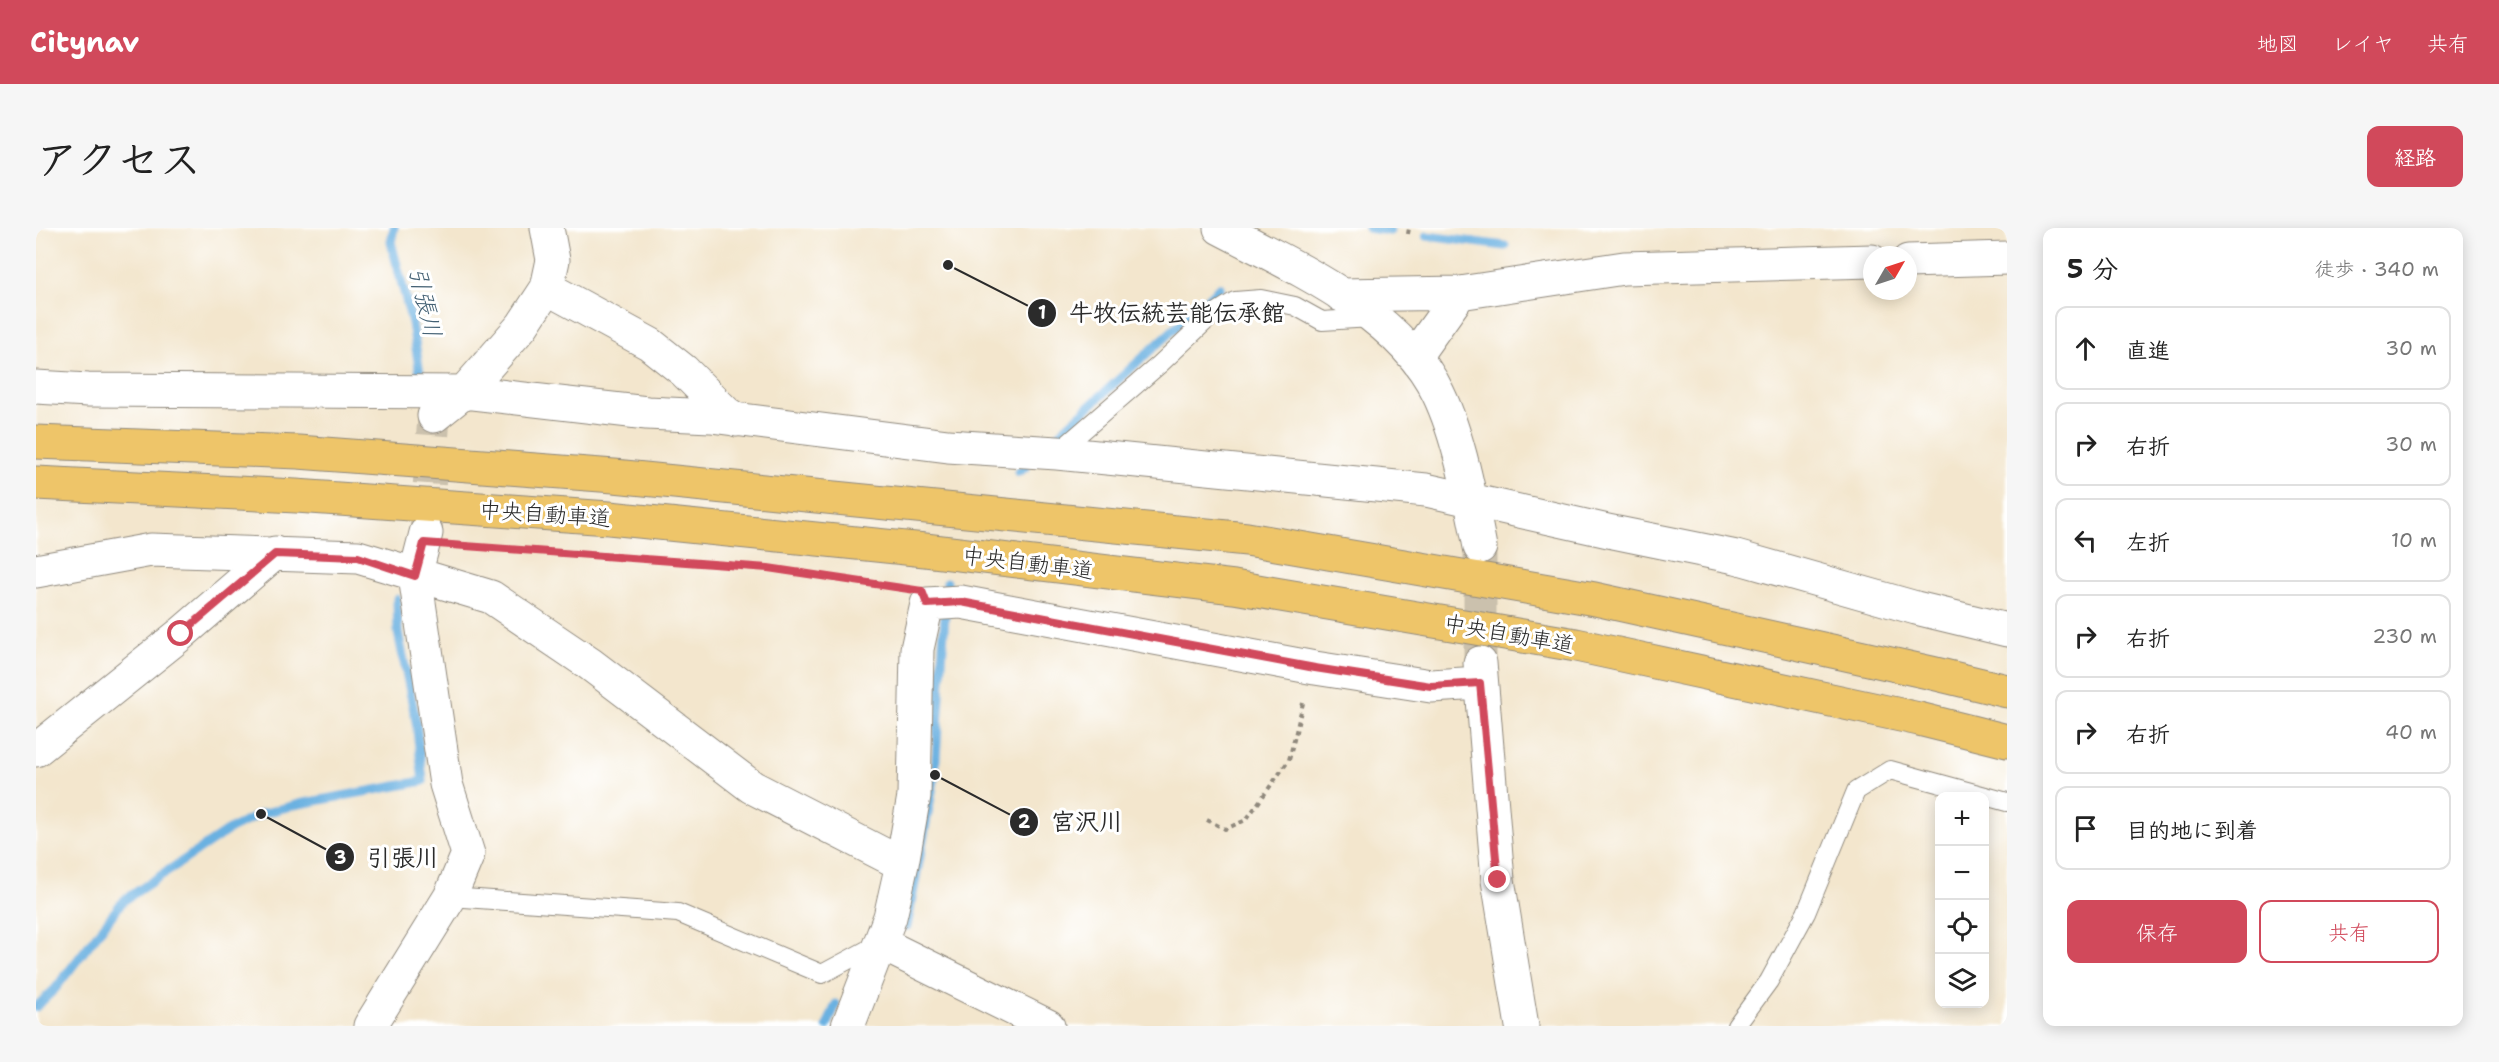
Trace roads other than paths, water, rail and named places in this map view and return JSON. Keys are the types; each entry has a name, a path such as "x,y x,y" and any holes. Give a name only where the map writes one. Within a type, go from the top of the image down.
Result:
{"highway":[{"name":"中央自動車道","path":"36,442 298,452 614,476 1246,539 1595,599 2007,691"},
{"name":"中央自動車道","path":"36,483 296,495 609,518 925,550 1234,587 1576,645 2007,741"}],"street":[{"path":"434,416 464,392 522,326 547,288 553,260 547,228"},
{"path":"1220,228 1341,295 1375,318 1415,356 1438,393 1471,500 1480,547"},
{"path":"1917,261 2007,258"},
{"path":"1341,295 1460,293 1624,268 1863,261"},
{"path":"547,288 650,344 684,370 726,413 737,420"},
{"path":"1415,356 1460,293"},
{"path":"36,387 88,390 464,392 647,413 711,416 948,446 1057,453 1426,490 1736,557 1916,608 2007,630"},
{"path":"370,1026 450,897 468,854 446,784 415,576 425,538"},
{"path":"36,571 151,550 358,557 490,597 590,664 752,787 902,864"},
{"path":"36,750 181,634 275,554"},
{"path":"848,1026 890,917 902,864 914,796 917,649 941,603 1431,686 1480,673 1498,880 1522,1026"},
{"path":"880,943 1048,1026"}],"lane":[{"path":"1057,453 1160,364 1211,316 1235,301 1261,299 1295,306 1322,321 1375,318"},
{"path":"1736,1026 1769,981 1806,913 1856,791 1890,770 2007,802"},
{"path":"450,897 678,913 822,974 880,943"}],"waterway":[{"name":"引張川","path":"394,228 391,242 412,323 422,386"},
{"path":"1368,228 1390,231"},
{"path":"1427,236 1505,246"},
{"path":"1049,443 1220,287"},
{"path":"1018,472 1026,467"},
{"path":"907,926 935,775 947,582"},
{"name":"引張川","path":"36,1007 55,989 123,901 230,829 261,814 299,804 423,781 416,721 398,632 397,599"},
{"path":"827,1026 836,1004"}],"tunnel":[{"path":"426,533 434,416"},
{"path":"1480,551 1480,663"}],"place":[{"name":"牛牧伝統芸能伝承館","path":"948,265"},
{"name":"宮沢川","path":"935,775"},
{"name":"引張川","path":"261,814"}]}
